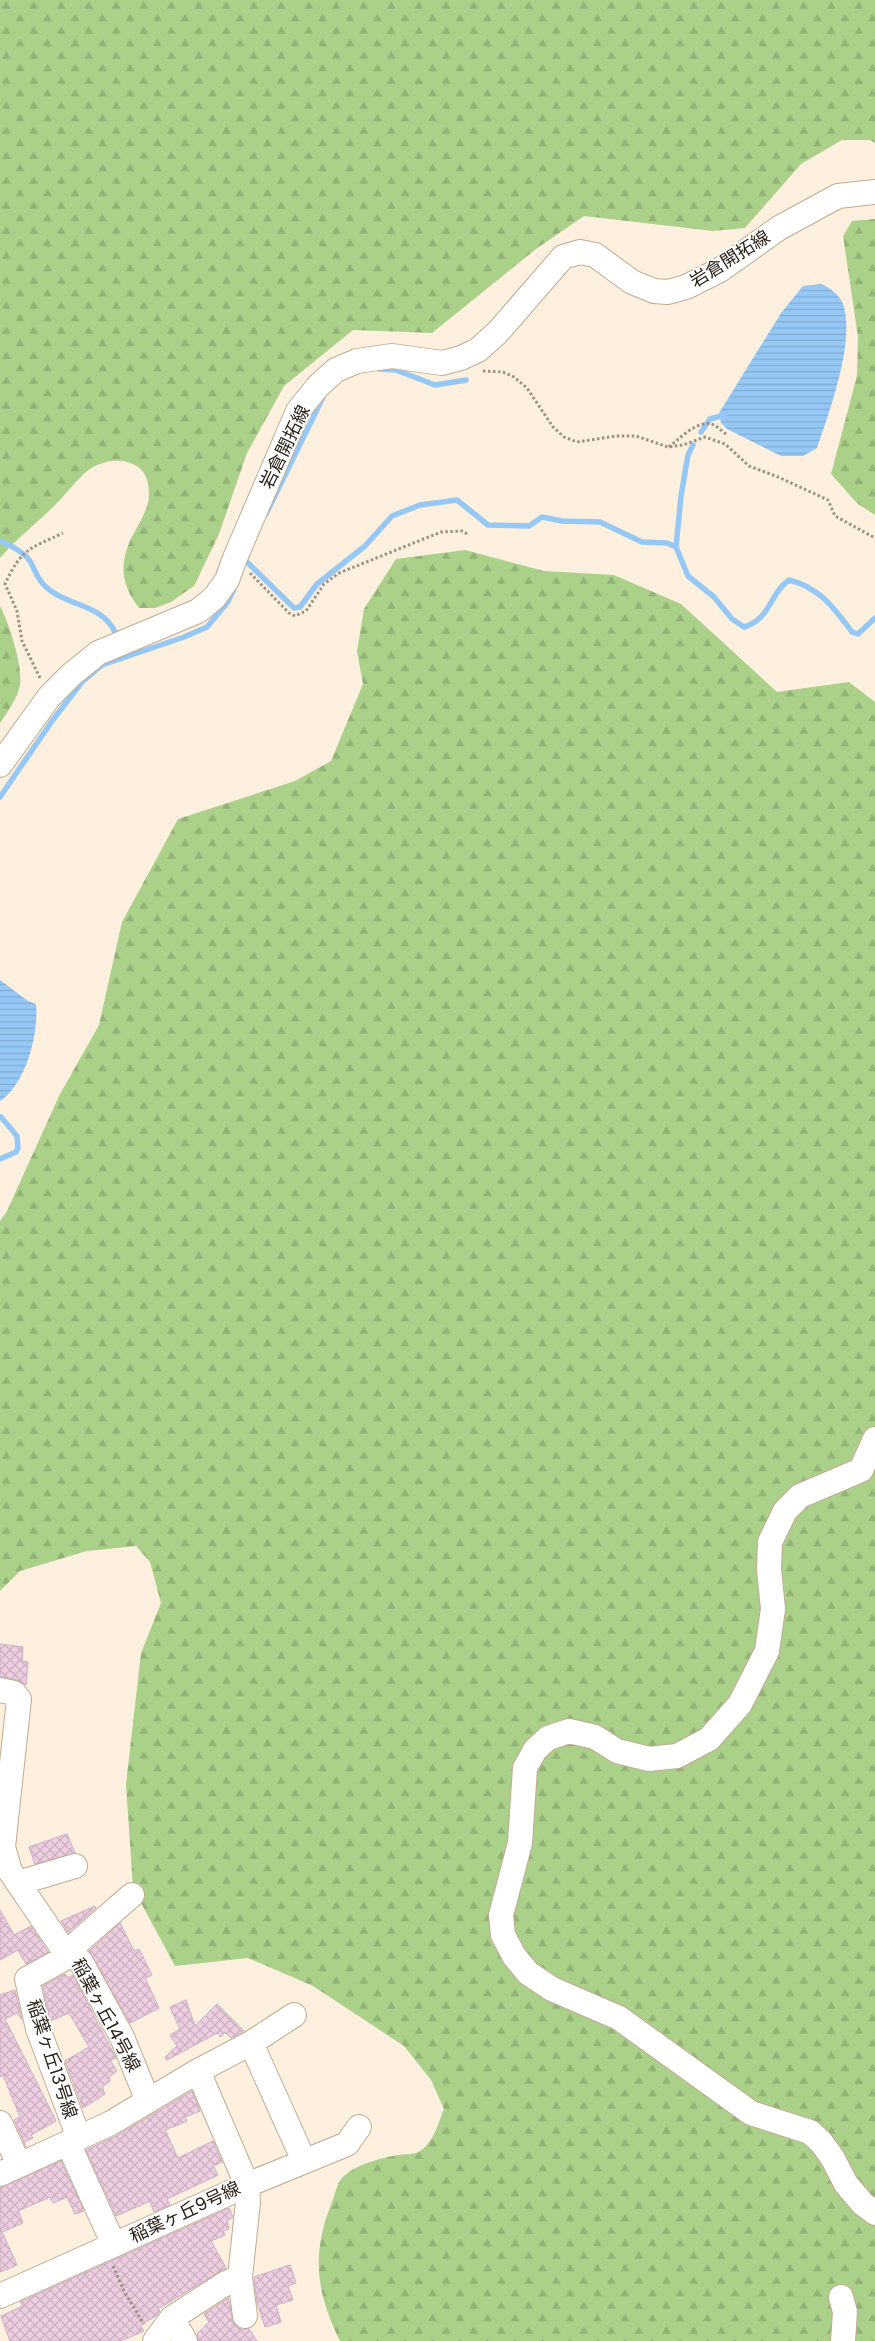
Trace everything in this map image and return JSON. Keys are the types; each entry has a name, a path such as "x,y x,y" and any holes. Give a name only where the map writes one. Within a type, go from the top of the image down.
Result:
{"street":[{"name":"岩倉開拓線","path":"0,765 53,693 98,652 198,611 214,598 227,580 298,411 318,386 336,370 357,361 392,356 442,363 461,358 478,350 498,332 563,257 580,252 595,255 632,282 654,291 668,292 686,287 720,270 779,228 838,196 875,192"},
{"path":"875,1439 861,1470 800,1496 785,1511 770,1542 769,1569 773,1609 767,1651 740,1704 709,1739 676,1756 649,1759 617,1751 595,1737 569,1731 548,1738 535,1750 525,1768 520,1843 501,1915 503,1935 514,1956 528,1973 552,1989 619,2018 751,2113 810,2132 821,2142 832,2157 846,2184 863,2204 875,2213"},
{"path":"0,1690 14,1693 19,1699 2,1848 10,1871 63,1949 71,1951 78,1942 132,1895"},
{"path":"18,1883 75,1866"},
{"name":"稲葉ヶ丘14号線","path":"27,1979 67,1958 71,1951 81,1962 122,2037 148,2101"},
{"name":"稲葉ヶ丘13号線","path":"27,1979 38,2029 73,2140 113,2254"},
{"path":"0,2123 10,2169 111,2123 198,2071 252,2043 294,2014"},
{"path":"252,2043 304,2161"},
{"name":"稲葉ヶ丘9号線","path":"0,2296 113,2254 247,2186 198,2071"},
{"path":"245,2316 240,2277 248,2202 247,2186 347,2144 359,2126"},
{"path":"150,2333 226,2283 240,2277"},
{"path":"841,2297 845,2312 843,2341"},
{"path":"172,2318 185,2341"}],"path":[{"path":"461,358 474,371 502,372 514,377 527,388 553,427 564,437 577,442 616,436 636,436 668,447 683,445 704,437 725,444 749,466 828,500 835,516 875,538"},
{"path":"668,447 702,424 713,424 726,436"},
{"path":"235,558 289,613 295,616 306,611 324,584 339,573 441,532 462,531 469,535"},
{"path":"53,693 36,673 22,641 16,611 5,584 14,565 26,550 63,533"},
{"path":"113,2254 125,2293 150,2333"}],"green space":[{"path":"0,0 875,0 875,143 870,140 842,140 801,164 745,228 713,231 584,216 536,249 432,333 353,330 284,386 247,453 219,534 194,586 171,602 155,608 139,608 132,598 125,580 124,561 130,542 146,510 149,491 144,473 137,466 128,462 108,461 88,470 60,501 0,558"},
{"path":"875,219 875,515 858,504 831,474 857,376 858,337 843,236 852,221"},
{"path":"465,550 544,571 614,575 681,604 777,692 849,682 875,702 875,2341 340,2341 326,2306 319,2273 321,2239 336,2189 342,2178 353,2169 384,2158 418,2152 429,2143 444,2109 431,2080 404,2046 313,1986 248,1958 175,1966 133,1888 126,1784 141,1653 161,1603 150,1562 136,1546 87,1551 20,1571 0,1591 0,1221 7,1211 59,1096 99,1025 122,922 178,819 295,781 331,761 363,684 357,651 364,609 396,559"},
{"path":"0,606 14,645 19,667 20,685 12,705 0,723"}],"water":[{"path":"821,284 837,294 843,304 846,319 844,356 834,396 817,448 803,456 781,456 727,429 721,423 719,413 781,313 803,286"},
{"path":"0,980 28,1001 36,1004 36,1016 33,1043 24,1070 17,1083 0,1101"}],"building":[{"path":"0,1644 23,1647 22,1661 28,1662 26,1685 17,1680 0,1677"},
{"path":"67,1834 75,1853 35,1864 29,1847"},
{"path":"95,1906 96,1908 68,1932 61,1921"},
{"path":"0,1910 14,1935 31,1926 48,1952 26,1964 18,1950 0,1960"},
{"path":"120,1923 134,1951 139,1949 152,1975 145,1978 159,2008 130,2023 89,1951"},
{"path":"65,1974 68,1978 73,1975 116,2058 110,2060 117,2071 109,2077 110,2081 102,2087 105,2094 83,2108 65,2061 89,2047 69,2013 50,2021 43,1986"},
{"path":"15,1990 22,2020 17,2013 5,2019 56,2121 31,2135 33,2138 24,2142 26,2147 14,2120 20,2117 3,2075 0,2077 0,1995"},
{"path":"186,2000 195,2026 217,2004 244,2031 231,2038 225,2032 221,2037 217,2033 167,2060 165,2057 177,2046 170,2035 180,2029 170,2007"},
{"path":"192,2091 200,2111 185,2117 187,2121 165,2130 178,2158 213,2141 222,2162 213,2166 218,2175 167,2199 170,2205 154,2212 150,2201 116,2216 86,2150 118,2135"},
{"path":"61,2161 84,2211 75,2214 67,2197 53,2203 50,2197 18,2211 23,2223 2,2232 17,2265 0,2272 0,2188"},
{"path":"229,2208 233,2217 227,2221 229,2229 223,2231 225,2235 211,2241 226,2268 158,2309 160,2311 156,2316 140,2325 144,2331 121,2341 10,2341 1,2316 23,2306 20,2302"},
{"path":"290,2265 296,2283 288,2286 293,2300 276,2305 281,2322 265,2327 257,2303 254,2277"},
{"path":"228,2298 234,2324 240,2329 249,2329 257,2341 199,2341 197,2334 209,2322 204,2314"}],"waterway":[{"path":"379,369 396,370 435,385 466,380"},
{"path":"266,514 323,397"},
{"path":"701,432 710,419 725,415"},
{"path":"693,445 688,455 681,496 676,547 688,576 714,597 732,619 744,627 753,623 760,618 777,592 789,580 800,583 817,593 832,607 852,632 858,634 875,618"},
{"path":"247,557 245,560 294,608 300,607 317,584 365,546 392,516 420,505 457,500 488,525 529,526 542,517 562,521 600,522 642,542 667,543 676,547"},
{"path":"0,541 26,556 41,582 47,588 96,612 110,624 116,634"},
{"path":"0,797 52,721 82,682 102,665 184,637 207,627 227,603 234,589"},
{"path":"0,1159 16,1152 18,1148 17,1136 1,1117"}]}
